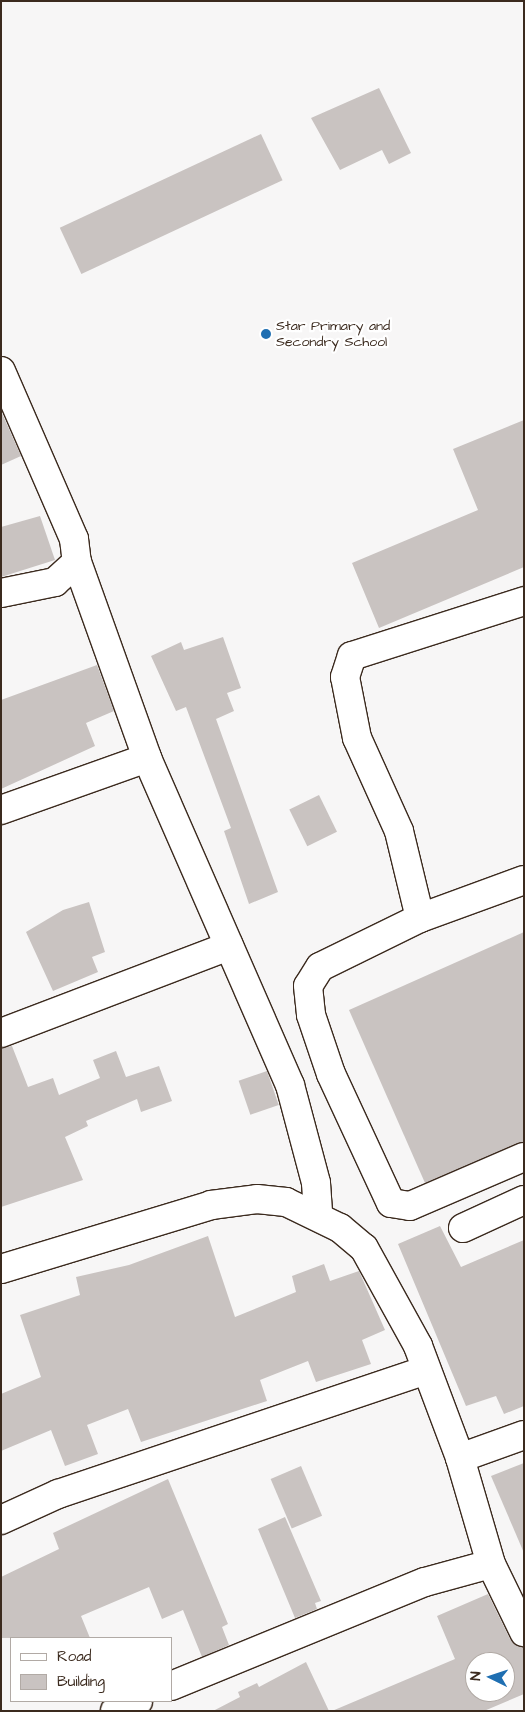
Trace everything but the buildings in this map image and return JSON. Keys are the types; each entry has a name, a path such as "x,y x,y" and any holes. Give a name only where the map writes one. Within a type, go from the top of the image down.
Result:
{"street":[{"path":"1,371 74,539 77,562 147,758 290,1085 316,1183 318,1214"},
{"path":"1,592 55,582 77,562"},
{"path":"420,918 398,831 357,738 345,677 352,656 524,601"},
{"path":"1,810 147,758"},
{"path":"524,880 420,918 320,967 308,986 311,1015 331,1074 391,1203 410,1206 524,1157"},
{"path":"1,1034 229,946"},
{"path":"1,1269 211,1205 257,1199 286,1202 318,1214 364,1248 426,1370 460,1458 490,1564 524,1632"},
{"path":"463,1228 524,1200"},
{"path":"1,1520 58,1494 426,1370"},
{"path":"460,1458 524,1435"},
{"path":"172,1686 425,1582 490,1564"},
{"path":"115,1711 136,1702"}],"place":[{"name":"Star Primary and Secondry School","path":"266,334"}]}
